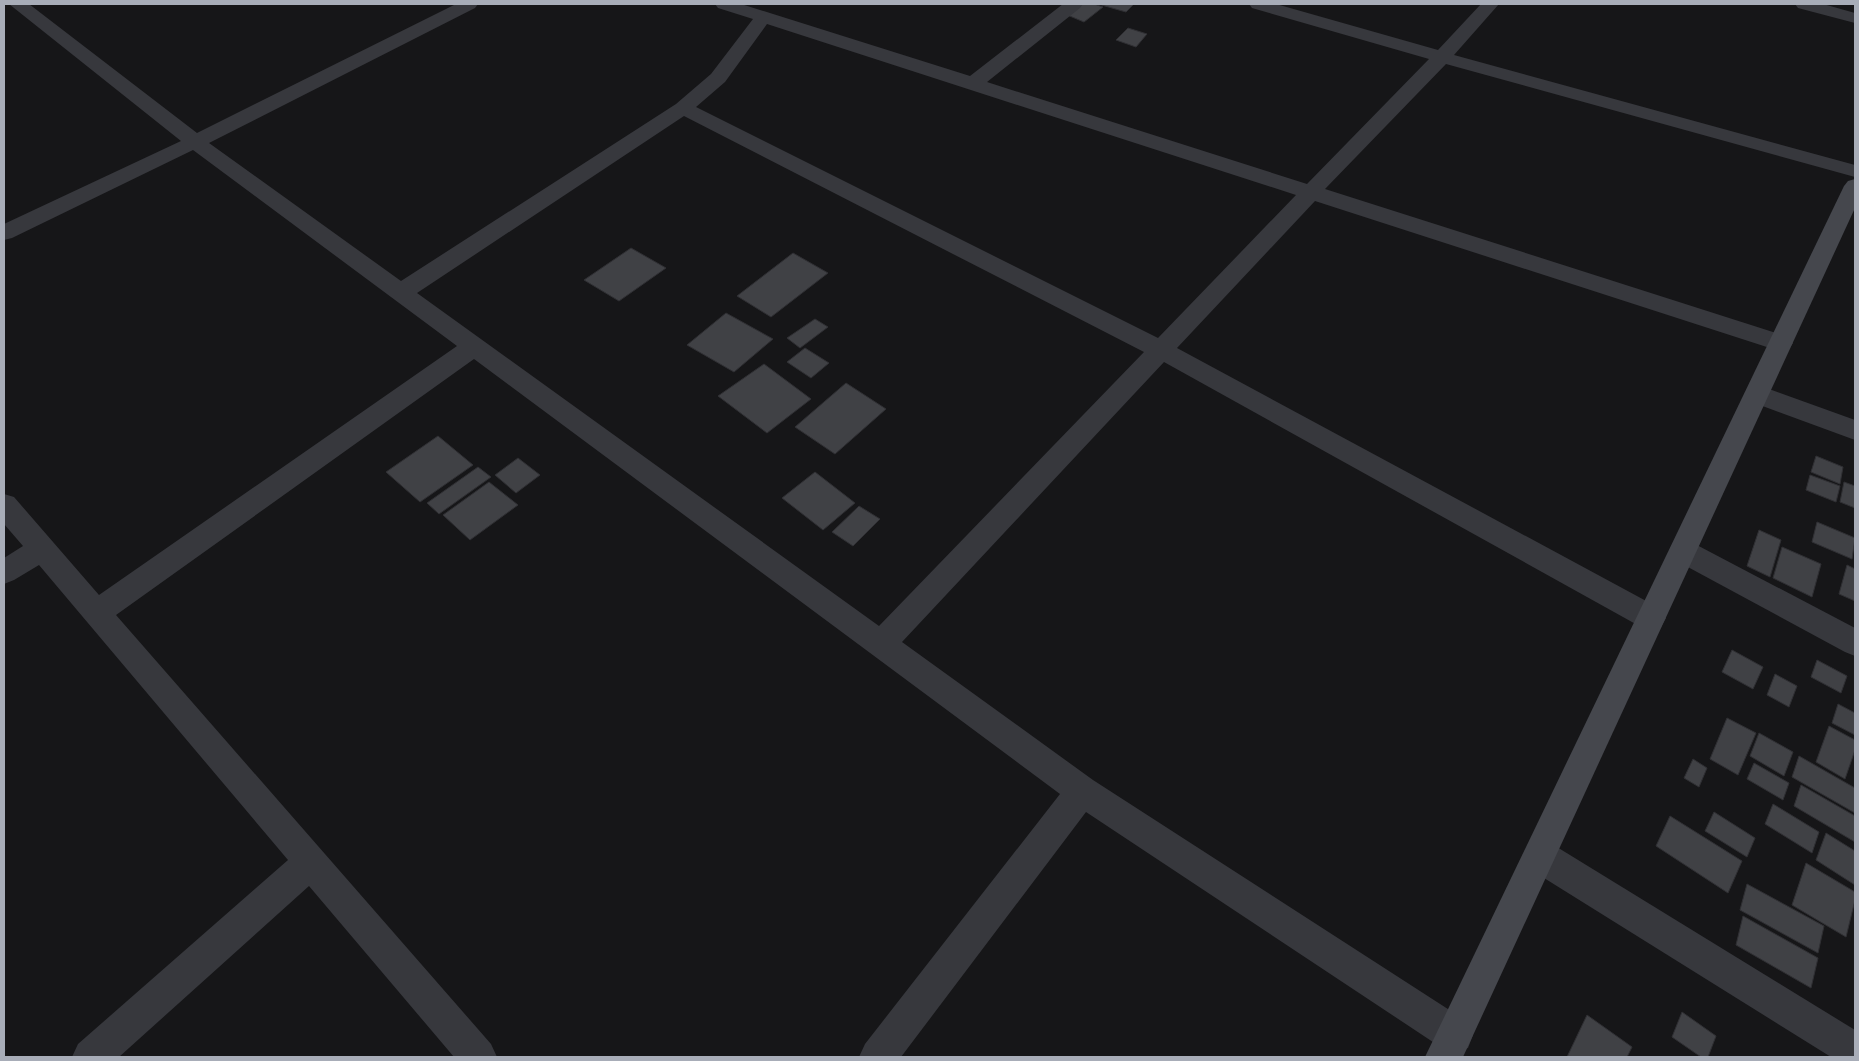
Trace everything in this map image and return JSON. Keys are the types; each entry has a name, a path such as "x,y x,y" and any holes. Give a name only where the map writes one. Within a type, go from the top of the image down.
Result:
{"street":[{"path":"18,4 195,142 881,644 1082,790 1450,1046 1855,186"},
{"path":"4,232 195,142 469,4"},
{"path":"724,4 1312,191 1781,343"},
{"path":"973,83 1074,4"},
{"path":"1258,4 1442,58 1855,171"},
{"path":"881,644 1312,191 1442,58 1490,4"},
{"path":"1804,4 1855,18"},
{"path":"400,293 683,108 718,78 739,52 762,17"},
{"path":"683,108 1161,350 1651,618"},
{"path":"96,613 474,346"},
{"path":"1758,394 1855,430"},
{"path":"4,505 478,1057"},
{"path":"4,572 41,549"},
{"path":"1683,551 1855,643"},
{"path":"878,1057 1082,790"},
{"path":"1540,856 1855,1051"},
{"path":"91,1057 310,863"}],"building":[{"path":"1079,4 1094,4 1103,7 1084,22 1065,14"},
{"path":"1098,4 1134,4 1126,12"},
{"path":"1128,28 1147,34 1136,47 1116,40"},
{"path":"631,248 666,268 619,301 584,280"},
{"path":"793,253 828,273 771,317 737,296"},
{"path":"726,313 773,339 734,372 687,345"},
{"path":"815,319 828,327 800,348 787,338"},
{"path":"805,348 829,363 811,378 787,362"},
{"path":"764,364 811,399 767,433 718,396"},
{"path":"846,383 886,409 835,454 795,427"},
{"path":"438,436 473,465 420,502 386,472"},
{"path":"1816,456 1843,467 1840,484 1811,472"},
{"path":"518,458 540,475 516,493 495,475"},
{"path":"478,467 491,477 439,514 427,503"},
{"path":"815,472 855,503 823,530 782,498"},
{"path":"1810,475 1840,486 1836,502 1806,490"},
{"path":"489,482 518,505 470,540 443,515"},
{"path":"1844,482 1855,486 1855,508 1840,502"},
{"path":"859,506 880,519 853,546 832,532"},
{"path":"1817,522 1855,538 1852,559 1812,542"},
{"path":"1759,530 1781,540 1770,577 1747,566"},
{"path":"1782,547 1821,564 1812,597 1773,578"},
{"path":"1847,565 1855,569 1855,601 1839,594"},
{"path":"1732,650 1763,667 1753,689 1722,672"},
{"path":"1817,660 1847,676 1841,693 1811,677"},
{"path":"1775,674 1797,686 1789,707 1767,695"},
{"path":"1838,704 1855,713 1855,735 1832,723"},
{"path":"1727,718 1756,733 1738,775 1710,759"},
{"path":"1829,726 1855,740 1855,750 1845,779 1816,762"},
{"path":"1759,733 1793,752 1784,776 1750,756"},
{"path":"1799,756 1855,788 1855,813 1792,777"},
{"path":"1693,759 1707,768 1699,787 1684,778"},
{"path":"1754,763 1789,783 1783,800 1747,779"},
{"path":"1801,785 1855,816 1855,842 1794,806"},
{"path":"1773,804 1819,832 1812,853 1765,824"},
{"path":"1714,812 1755,838 1747,857 1705,831"},
{"path":"1670,816 1742,861 1728,893 1656,846"},
{"path":"1826,833 1855,851 1855,885 1816,860"},
{"path":"1806,863 1855,892 1855,900 1846,937 1792,905"},
{"path":"1747,884 1824,926 1818,953 1740,910"},
{"path":"1743,916 1818,958 1811,988 1736,945"},
{"path":"1682,1012 1716,1036 1708,1057 1701,1057 1672,1037"},
{"path":"1587,1015 1632,1047 1627,1057 1567,1057"}]}
